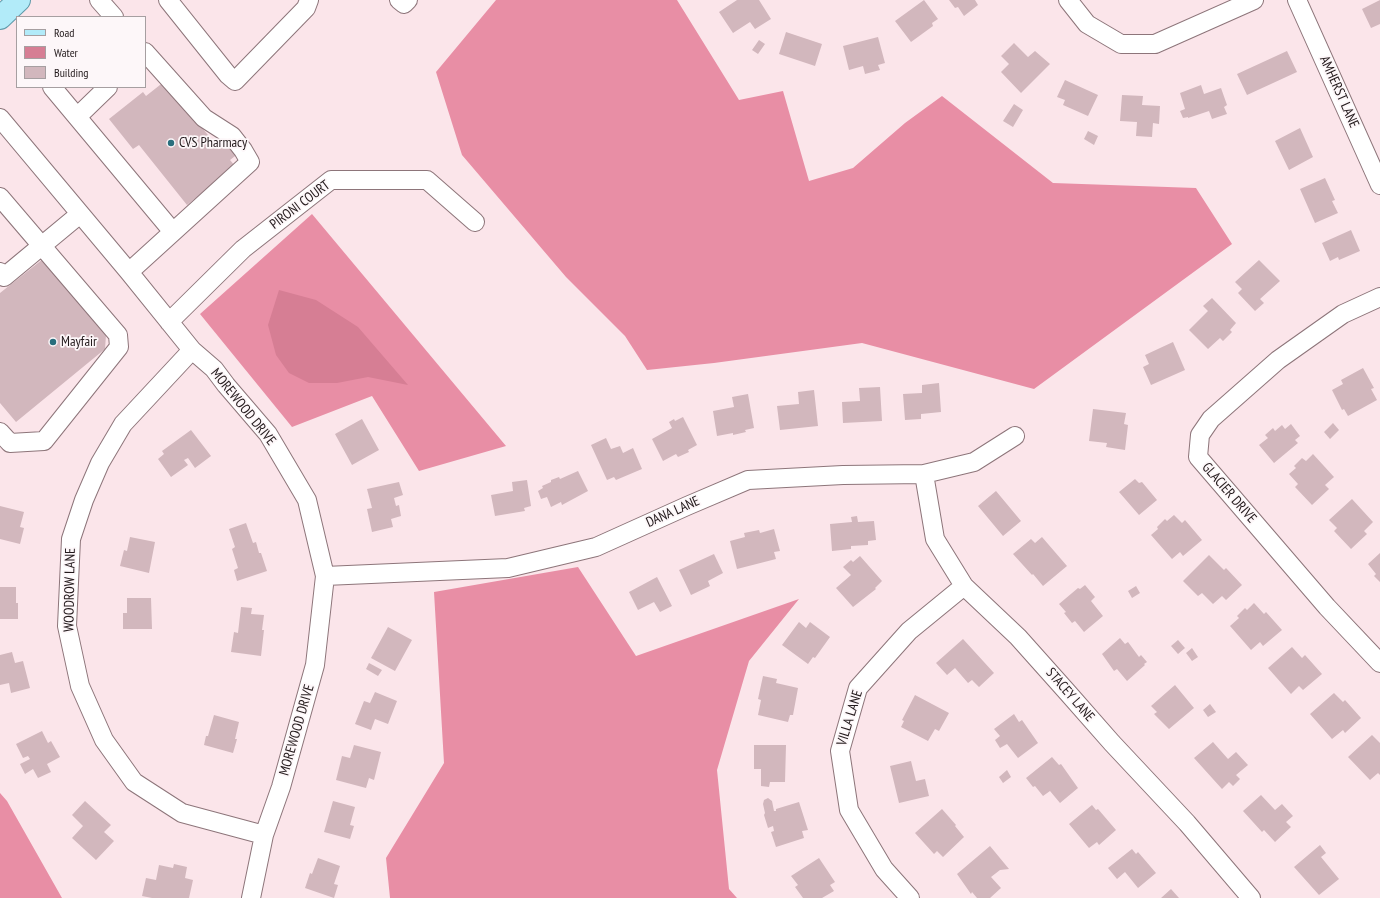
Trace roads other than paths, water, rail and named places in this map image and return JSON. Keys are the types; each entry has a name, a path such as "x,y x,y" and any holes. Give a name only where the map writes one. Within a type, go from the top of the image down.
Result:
{"main road":[{"path":"0,18 19,0"}],"street":[{"path":"99,0 112,16"},
{"path":"168,0 228,75 235,81 306,8 309,0"},
{"path":"399,0 404,4 408,0"},
{"path":"1068,0 1087,24 1121,44 1155,44 1254,0"},
{"name":"AMHERST LANE","path":"1297,0 1380,185"},
{"path":"129,272 250,162 232,136 204,118 146,53"},
{"path":"53,88 173,232"},
{"path":"77,117 107,88"},
{"name":"MOREWOOD DRIVE","path":"0,118 192,350 214,369 268,434 307,500 325,576 315,665 281,787 264,835 251,898"},
{"name":"PIRONI COURT","path":"169,322 243,249 331,180 428,180 475,222"},
{"path":"0,197 118,335 119,347 44,441 10,443 0,432"},
{"path":"0,272 4,277 80,214"},
{"name":"GLACIER DRIVE","path":"1380,296 1344,314 1278,360 1211,419 1200,435 1198,457 1327,607 1380,663"},
{"name":"WOODROW LANE","path":"192,350 124,424 100,463 84,500 71,539 67,626 80,686 104,740 134,782 182,813 264,835"},
{"name":"DANA LANE","path":"325,576 508,568 596,547 748,480 843,475 924,474 974,462 1015,436"},
{"name":"STACEY LANE","path":"924,474 935,539 964,586 1018,637 1112,744 1187,823 1251,898"},
{"name":"VILLA LANE","path":"910,898 884,869 849,810 840,751 858,688 909,631 964,586"}],"water":[{"path":"279,290 316,300 358,327 408,385 368,377 337,383 309,383 289,373 276,355 268,325"}],"place":[{"name":"CVS Pharmacy","path":"171,143"},
{"name":"Mayfair","path":"53,342"}]}
